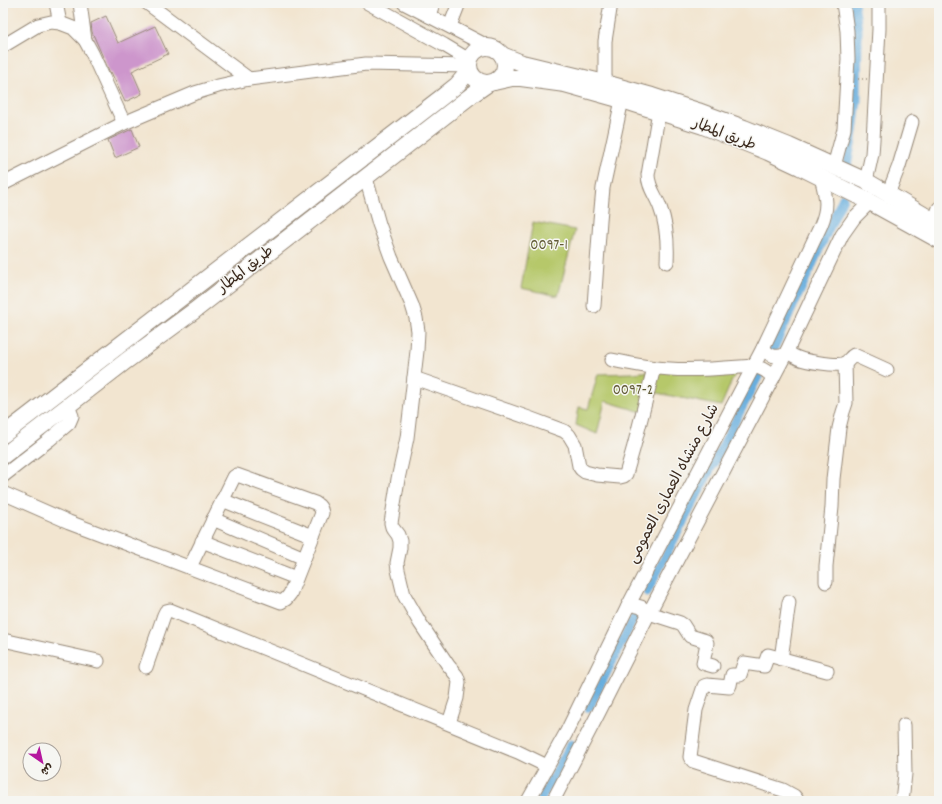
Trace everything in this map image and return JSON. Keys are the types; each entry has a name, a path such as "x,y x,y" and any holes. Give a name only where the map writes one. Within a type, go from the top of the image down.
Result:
{"main road":[{"path":"484,47 495,51 504,60 504,70 499,79 492,83 484,84 474,79 468,66 474,51 484,47"},
{"name":"طريق المطار","path":"495,51 522,63 605,83 698,111 834,166 937,218"},
{"name":"طريق المطار","path":"3,435 442,97 456,85 468,66"},
{"name":"طريق المطار","path":"3,456 126,361 194,311 473,94 492,83 512,78 565,84 659,111 736,139 821,177 939,240"}],"street":[{"path":"56,3 60,22"},
{"path":"80,3 84,40"},
{"path":"147,3 249,79"},
{"path":"404,3 495,51"},
{"path":"429,16 433,3"},
{"path":"450,26 459,3"},
{"path":"605,83 605,41 611,3"},
{"path":"834,166 844,129 848,59 847,31 843,3"},
{"path":"866,181 872,154 880,29 879,3"},
{"path":"376,5 444,45 468,66"},
{"path":"3,46 38,25 50,22 60,22 73,28 84,40 92,53 124,123"},
{"path":"3,184 124,123 195,93 218,86 249,79 366,64 468,66"},
{"path":"594,306 603,188 622,100"},
{"path":"659,111 648,180 663,217 668,239 667,262"},
{"path":"888,194 899,166 912,122"},
{"name":"شارع منشاه العمارى العمومى","path":"528,801 566,733 628,606 763,348 825,216 826,195 821,177"},
{"path":"366,178 391,257 416,318 418,331 407,438 390,523 400,541 397,563 404,595 420,623 457,676 459,682 457,698 448,723"},
{"path":"553,801 655,601 786,353 842,235 854,218 870,202"},
{"path":"763,348 767,353 773,356 779,357 786,353 807,361 834,364 845,363 854,355 887,370"},
{"path":"612,360 654,368 688,370 753,366 765,370 773,378"},
{"path":"826,582 833,479 839,428 846,403 845,363"},
{"path":"414,378 564,431 569,435 575,445 578,466 581,469 585,472 597,475 620,477 626,474 654,368"},
{"path":"3,476 69,423 72,416 68,406"},
{"path":"3,493 68,522 281,602 288,598 313,536 322,513 319,505 237,475 234,476 190,567"},
{"path":"222,500 313,536"},
{"path":"213,519 304,558"},
{"path":"202,541 296,578"},
{"path":"636,591 644,598 655,601"},
{"path":"781,658 788,602"},
{"path":"628,606 633,605 642,607 649,613 680,623 690,636 706,641 707,643 703,663 713,666"},
{"path":"146,667 164,615 166,611 170,610 448,723 518,752 547,766"},
{"path":"3,640 98,661"},
{"path":"798,801 794,796 783,790 693,762 690,757 696,710 704,686 729,686 732,675 740,675 744,663 764,666 768,655 827,671"},
{"path":"579,707 581,712 586,716 597,716"},
{"path":"902,801 905,774 904,725"},
{"path":"566,733 571,732 576,734 581,737 584,742"}],"path":[{"path":"852,78 870,79"}],"green space":[{"name":"0097-1","path":"533,222 575,230 558,296 521,288"},
{"name":"0097-2","path":"737,369 721,406 652,392 645,413 605,401 597,434 576,425 579,407 588,409 598,374 664,370"}],"building":[{"path":"106,16 118,43 155,26 168,54 132,71 142,94 125,102 111,72 110,73 92,32 91,23"},
{"path":"132,129 139,147 115,158 108,140"}],"waterway":[{"path":"847,166 857,101 858,30 854,3"},
{"path":"772,352 843,198"},
{"path":"647,592 759,375"},
{"path":"589,708 634,618"},
{"path":"540,801 571,744"}]}
